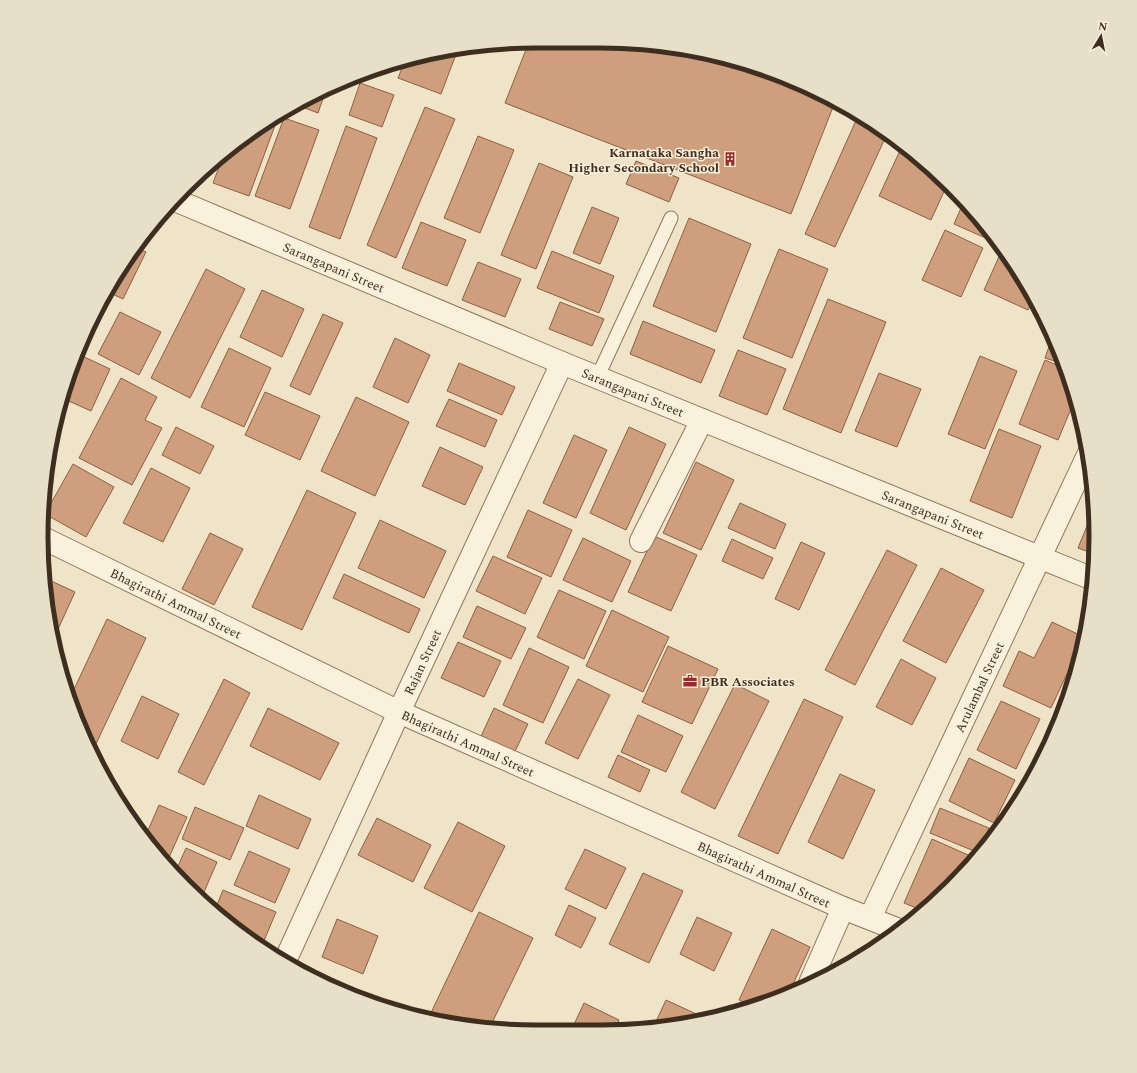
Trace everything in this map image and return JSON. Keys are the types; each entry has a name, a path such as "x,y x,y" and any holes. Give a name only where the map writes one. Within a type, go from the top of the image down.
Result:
{"street":[{"name":"Sarangapani Street","path":"180,202 597,378 1087,577"},
{"name":"Rajan Street","path":"287,957 399,712 562,363"},
{"path":"641,541 702,420"},
{"name":"Arulambal Street","path":"870,918 1084,465"},
{"name":"Bhagirathi Ammal Street","path":"48,541 399,712 843,908 893,928"},
{"path":"813,977 843,908"}],"lane":[{"path":"597,378 671,218"}],"building":[{"name":"Karnataka Sangha Higher Secondary School","path":"527,48 600,48 664,52 696,57 758,74 817,98 833,107 791,214 505,103"},
{"path":"456,55 441,94 398,78 402,67"},
{"path":"360,83 394,95 382,127 349,115"},
{"path":"324,96 318,113 303,107"},
{"path":"425,107 455,119 396,258 367,245"},
{"path":"284,118 319,130 290,209 255,196"},
{"path":"856,120 885,139 835,247 805,234"},
{"path":"276,123 249,196 213,183 220,164"},
{"path":"346,126 377,138 340,239 309,227"},
{"path":"478,136 514,150 480,233 444,218"},
{"path":"900,151 923,169 945,190 931,220 879,196"},
{"path":"636,161 679,178 669,202 626,184"},
{"path":"539,163 573,177 536,269 501,255"},
{"path":"592,207 619,218 600,264 573,253"},
{"path":"961,207 988,239 954,224"},
{"path":"689,218 751,244 716,332 653,306"},
{"path":"421,222 466,240 447,286 402,268"},
{"path":"945,230 983,248 961,297 922,280"},
{"path":"779,249 828,269 792,358 743,338"},
{"path":"141,250 146,252 123,299 112,294"},
{"path":"552,251 614,276 599,313 537,288"},
{"path":"1000,255 1031,305 1028,310 984,290"},
{"path":"478,262 521,279 505,317 462,300"},
{"path":"206,269 245,289 190,398 151,378"},
{"path":"262,290 304,309 282,357 240,337"},
{"path":"828,299 886,322 841,433 783,409"},
{"path":"560,302 604,319 592,346 549,329"},
{"path":"120,312 161,332 139,375 98,354"},
{"path":"323,314 343,323 310,395 290,386"},
{"path":"643,321 715,350 701,383 630,354"},
{"path":"395,338 430,355 408,403 373,387"},
{"path":"1050,345 1056,362 1045,358"},
{"path":"229,348 271,368 244,427 201,407"},
{"path":"738,350 786,369 767,415 719,396"},
{"path":"83,356 110,369 91,411 68,401"},
{"path":"980,356 1017,371 985,449 948,434"},
{"path":"1045,360 1058,366 1071,408 1058,440 1019,424"},
{"path":"459,363 515,387 502,415 447,391"},
{"path":"879,373 921,389 897,447 855,431"},
{"path":"121,378 157,397 145,420 162,428 132,485 79,458"},
{"path":"265,392 320,416 300,460 245,435"},
{"path":"356,397 409,422 375,496 321,471"},
{"path":"449,399 497,420 485,447 436,426"},
{"path":"176,427 214,446 200,474 162,455"},
{"path":"629,427 666,444 626,530 590,513"},
{"path":"999,429 1041,446 1012,518 970,501"},
{"path":"574,435 607,450 576,518 543,503"},
{"path":"440,447 483,467 465,505 422,486"},
{"path":"696,462 734,480 701,550 663,533"},
{"path":"73,464 114,487 86,537 49,516 49,507"},
{"path":"151,468 190,488 163,542 123,523"},
{"path":"307,490 356,513 302,630 252,607"},
{"path":"740,503 786,524 775,549 728,528"},
{"path":"528,510 572,530 551,577 507,557"},
{"path":"380,520 446,551 424,598 358,568"},
{"path":"1089,522 1089,552 1078,548"},
{"path":"210,533 243,549 214,605 182,589"},
{"path":"654,536 697,555 671,611 628,592"},
{"path":"583,538 631,561 612,602 563,580"},
{"path":"732,539 773,558 763,579 722,561"},
{"path":"801,542 825,553 799,610 775,599"},
{"path":"887,550 917,565 855,685 825,670"},
{"path":"493,556 542,578 525,614 476,591"},
{"path":"941,568 984,590 946,663 903,641"},
{"path":"344,574 420,609 409,633 333,598"},
{"path":"50,581 75,592 57,632"},
{"path":"559,590 606,611 584,659 537,637"},
{"path":"477,606 526,628 511,659 463,637"},
{"path":"612,610 669,637 643,692 586,666"},
{"path":"107,619 146,638 95,746 73,691"},
{"path":"1052,622 1079,635 1072,663 1051,708 1003,686 1019,651 1034,658"},
{"path":"458,642 501,661 484,697 441,678"},
{"path":"668,646 718,669 692,724 642,702"},
{"path":"529,648 569,667 543,723 503,705"},
{"path":"901,659 936,678 912,725 876,707"},
{"path":"224,679 250,693 204,785 178,772"},
{"path":"578,679 610,695 578,759 545,743"},
{"path":"735,684 769,701 715,809 681,792"},
{"path":"142,696 179,714 158,759 121,741"},
{"path":"804,699 843,717 778,854 738,836"},
{"path":"1001,701 1040,719 1016,769 977,750"},
{"path":"268,708 339,743 320,780 250,746"},
{"path":"494,708 528,724 511,760 477,745"},
{"path":"638,715 683,736 666,772 621,752"},
{"path":"618,755 650,770 640,792 608,777"},
{"path":"969,758 1015,780 994,823 949,801"},
{"path":"840,774 875,790 843,859 808,842"},
{"path":"259,795 311,819 298,849 246,826"},
{"path":"159,805 187,817 169,858 147,832"},
{"path":"195,807 244,828 230,860 182,839"},
{"path":"940,808 989,828 985,838 974,851 930,833"},
{"path":"377,818 431,845 413,882 358,855"},
{"path":"458,822 505,846 472,912 424,888"},
{"path":"932,839 970,856 946,882 918,908 904,903"},
{"path":"186,848 217,862 203,894 177,868"},
{"path":"585,849 626,868 606,909 565,889"},
{"path":"249,851 290,869 275,903 234,885"},
{"path":"643,873 683,891 649,963 609,944"},
{"path":"223,890 276,912 264,942 217,906"},
{"path":"569,905 596,918 581,948 555,935"},
{"path":"479,912 533,938 492,1023 431,1013"},
{"path":"697,917 732,933 714,971 680,954"},
{"path":"337,919 378,936 363,974 322,957"},
{"path":"772,929 810,947 792,986 745,1003 739,1000"},
{"path":"666,1000 699,1015 664,1021 656,1022"},
{"path":"584,1003 619,1020 617,1024 574,1025"}],"place":[{"name":"Karnataka Sangha Higher Secondary School","path":"730,159"},
{"name":"PBR Associates","path":"690,681"}]}
